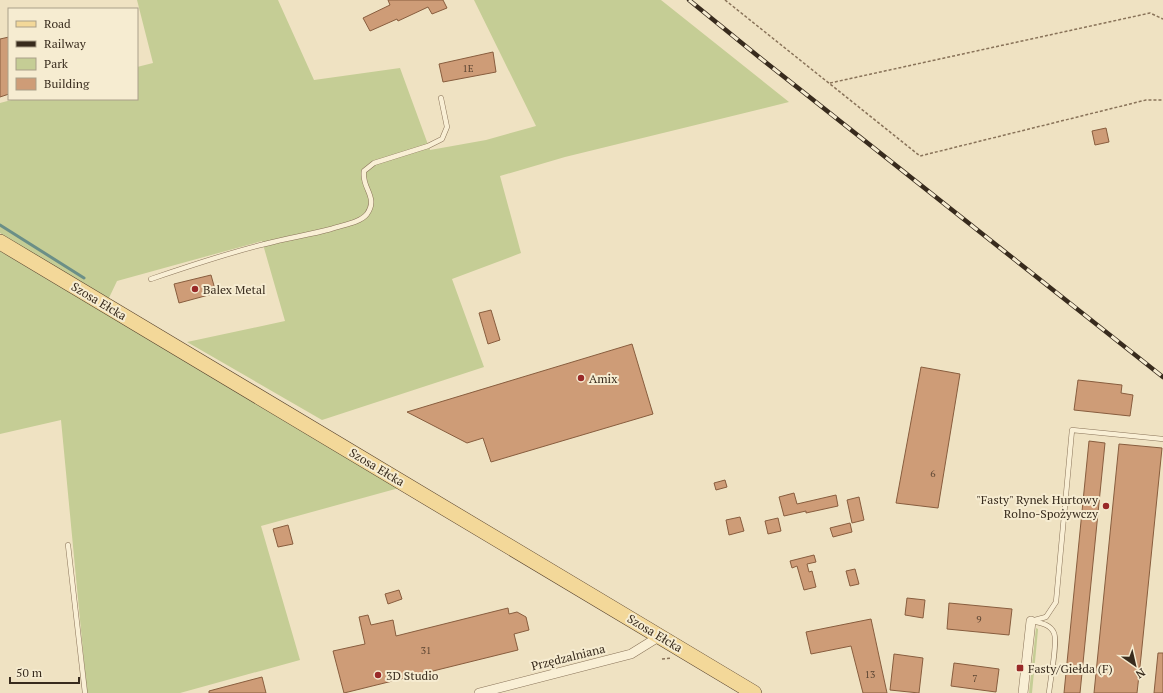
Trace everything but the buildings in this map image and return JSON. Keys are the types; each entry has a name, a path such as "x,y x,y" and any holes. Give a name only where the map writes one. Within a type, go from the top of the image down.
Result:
{"main road":[{"name":"Szosa Ełcka","path":"0,242 754,693"}],"street":[{"path":"1023,693 1031,621"},
{"name":"Przędzalniana","path":"479,693 631,654 660,636"}],"lane":[{"path":"151,279 264,244 322,231 359,220 367,214 372,203 363,178 364,171 374,163 428,146 442,139 447,128 441,98"},
{"path":"1031,621 1046,617 1056,602 1072,430 1163,440"},
{"path":"68,545 85,693"},
{"path":"1031,621 1042,623 1049,627 1054,633 1055,642 1049,693"}],"path":[{"path":"725,0 920,156 1146,100 1163,100"},
{"path":"829,84 1150,13 1163,19"}],"green space":[{"path":"137,0 278,0 314,80 400,68 430,150 486,140 536,126 474,0 661,0 789,102 565,157 500,176 521,253 452,279 484,367 322,420 187,342 285,321 262,241 117,281 108,300 0,233 0,103 11,100 138,100 138,67 153,63"},
{"path":"0,251 399,488 261,526 300,660 180,693 87,693 61,420 0,434"},
{"path":"1036,628 1038,630 1032,693 1029,693"}],"waterway":[{"path":"0,225 84,278"}],"railway":[{"path":"689,0 1163,377"}],"place":[{"name":"Balex Metal","path":"195,289"},
{"name":"Amix","path":"581,378"},
{"name":"\"Fasty\" Rynek Hurtowy Rolno-Spożywczy","path":"1106,506"},
{"name":"Fasty/Giełda (F)","path":"1020,668"},
{"name":"3D Studio","path":"378,675"}]}
